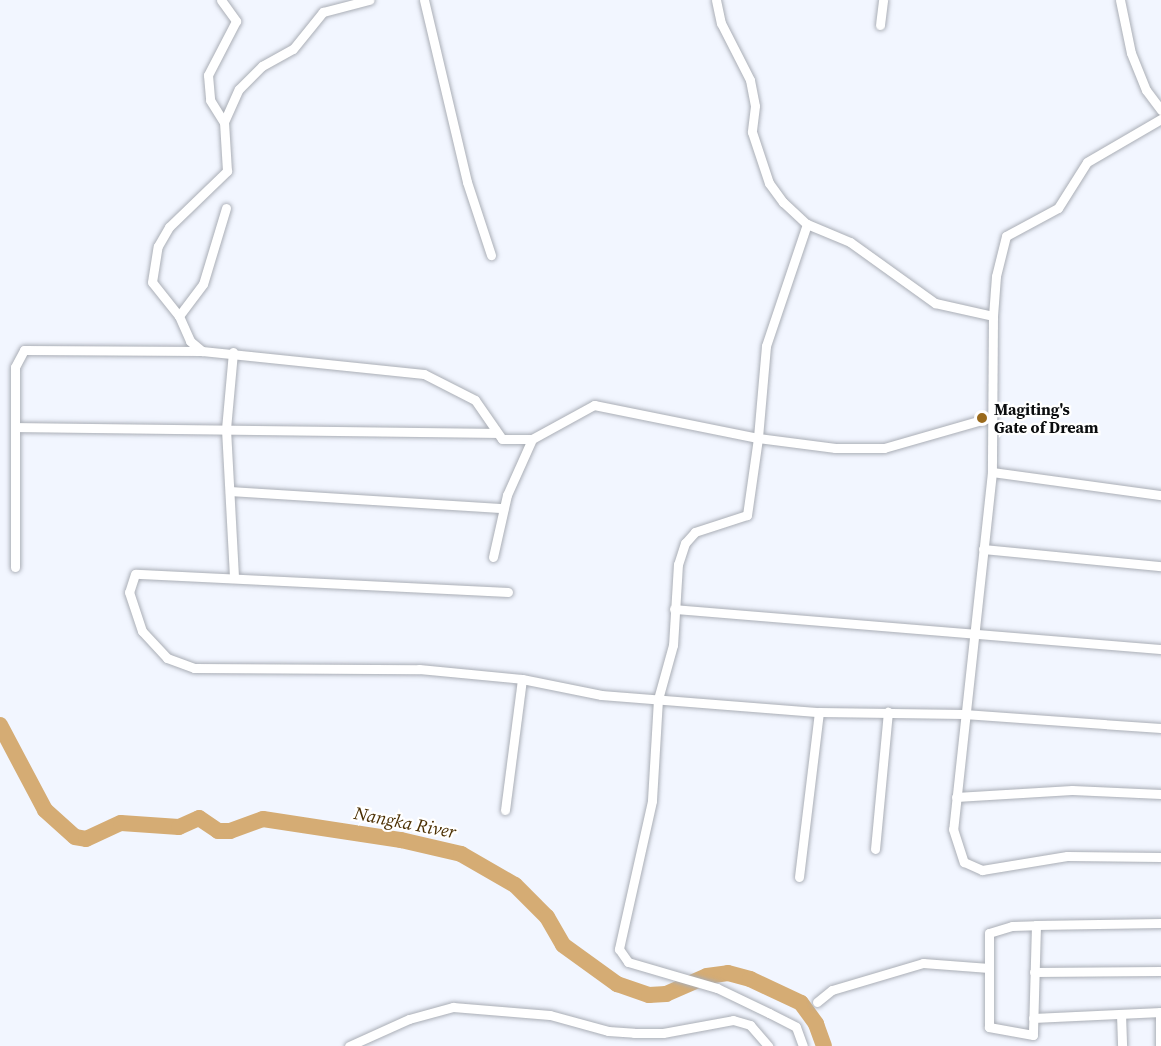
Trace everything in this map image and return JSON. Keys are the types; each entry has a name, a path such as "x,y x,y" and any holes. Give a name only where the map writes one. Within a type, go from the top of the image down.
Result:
{"street":[{"path":"221,0 236,21 208,75 210,100 224,122"},
{"path":"202,351 189,341 179,316 152,282 158,246 169,227 227,171 224,122 239,89 262,66 293,49 323,12 369,0"},
{"path":"424,0 467,182 491,255"},
{"path":"716,0 721,23 750,80 754,106 752,132 769,183 807,224 850,242 935,303 993,316"},
{"path":"880,25 883,0"},
{"path":"1120,0 1131,53 1146,90 1161,110"},
{"path":"1161,119 1087,162 1058,208 1006,236 996,276 993,316 992,472 971,632 956,797 955,838 971,869 1066,856 1161,857"},
{"path":"179,316 203,284 226,208"},
{"path":"803,1046 796,1028 717,988 628,962 619,949 652,801 658,699 673,645 674,609 685,543 695,532 747,515 758,438 766,346 807,224"},
{"path":"15,567 15,367 24,350 233,352 424,374 475,400 502,440 532,439 594,405 758,438 835,448 884,448 992,417"},
{"path":"233,352 226,429 234,575"},
{"path":"15,428 496,433"},
{"path":"493,557 503,508 532,439"},
{"path":"992,472 1161,495"},
{"path":"230,491 503,508"},
{"path":"983,549 1161,566"},
{"path":"508,592 234,575 135,574 129,592 142,631 167,658 194,668 419,669 522,679 601,695 819,712 964,714 1161,728"},
{"path":"674,609 1161,649"},
{"path":"505,810 522,679"},
{"path":"799,877 819,712"},
{"path":"875,849 888,712"},
{"path":"956,797 1072,790 1161,795"},
{"path":"1036,925 1033,1035 989,1027 989,933 1036,925 1161,923"},
{"path":"817,1002 832,990 923,963 989,968"},
{"path":"1034,972 1161,971"},
{"path":"349,1046 410,1019 453,1007 550,1015 608,1032 663,1033 733,1020 750,1025 768,1046"},
{"path":"1033,1018 1160,1012 1160,1046"},
{"path":"1121,1014 1122,1046"}],"waterway":[{"name":"Nangka River","path":"0,725 45,810 75,837 86,839 121,823 179,827 199,818 218,831 230,831 263,819 401,840 461,854 515,885 547,917 563,945 617,984 649,995 666,994 707,976 728,973 750,979 801,1003 816,1024 824,1046"}],"place":[{"name":"Magiting's Gate of Dream","path":"982,418"}]}
